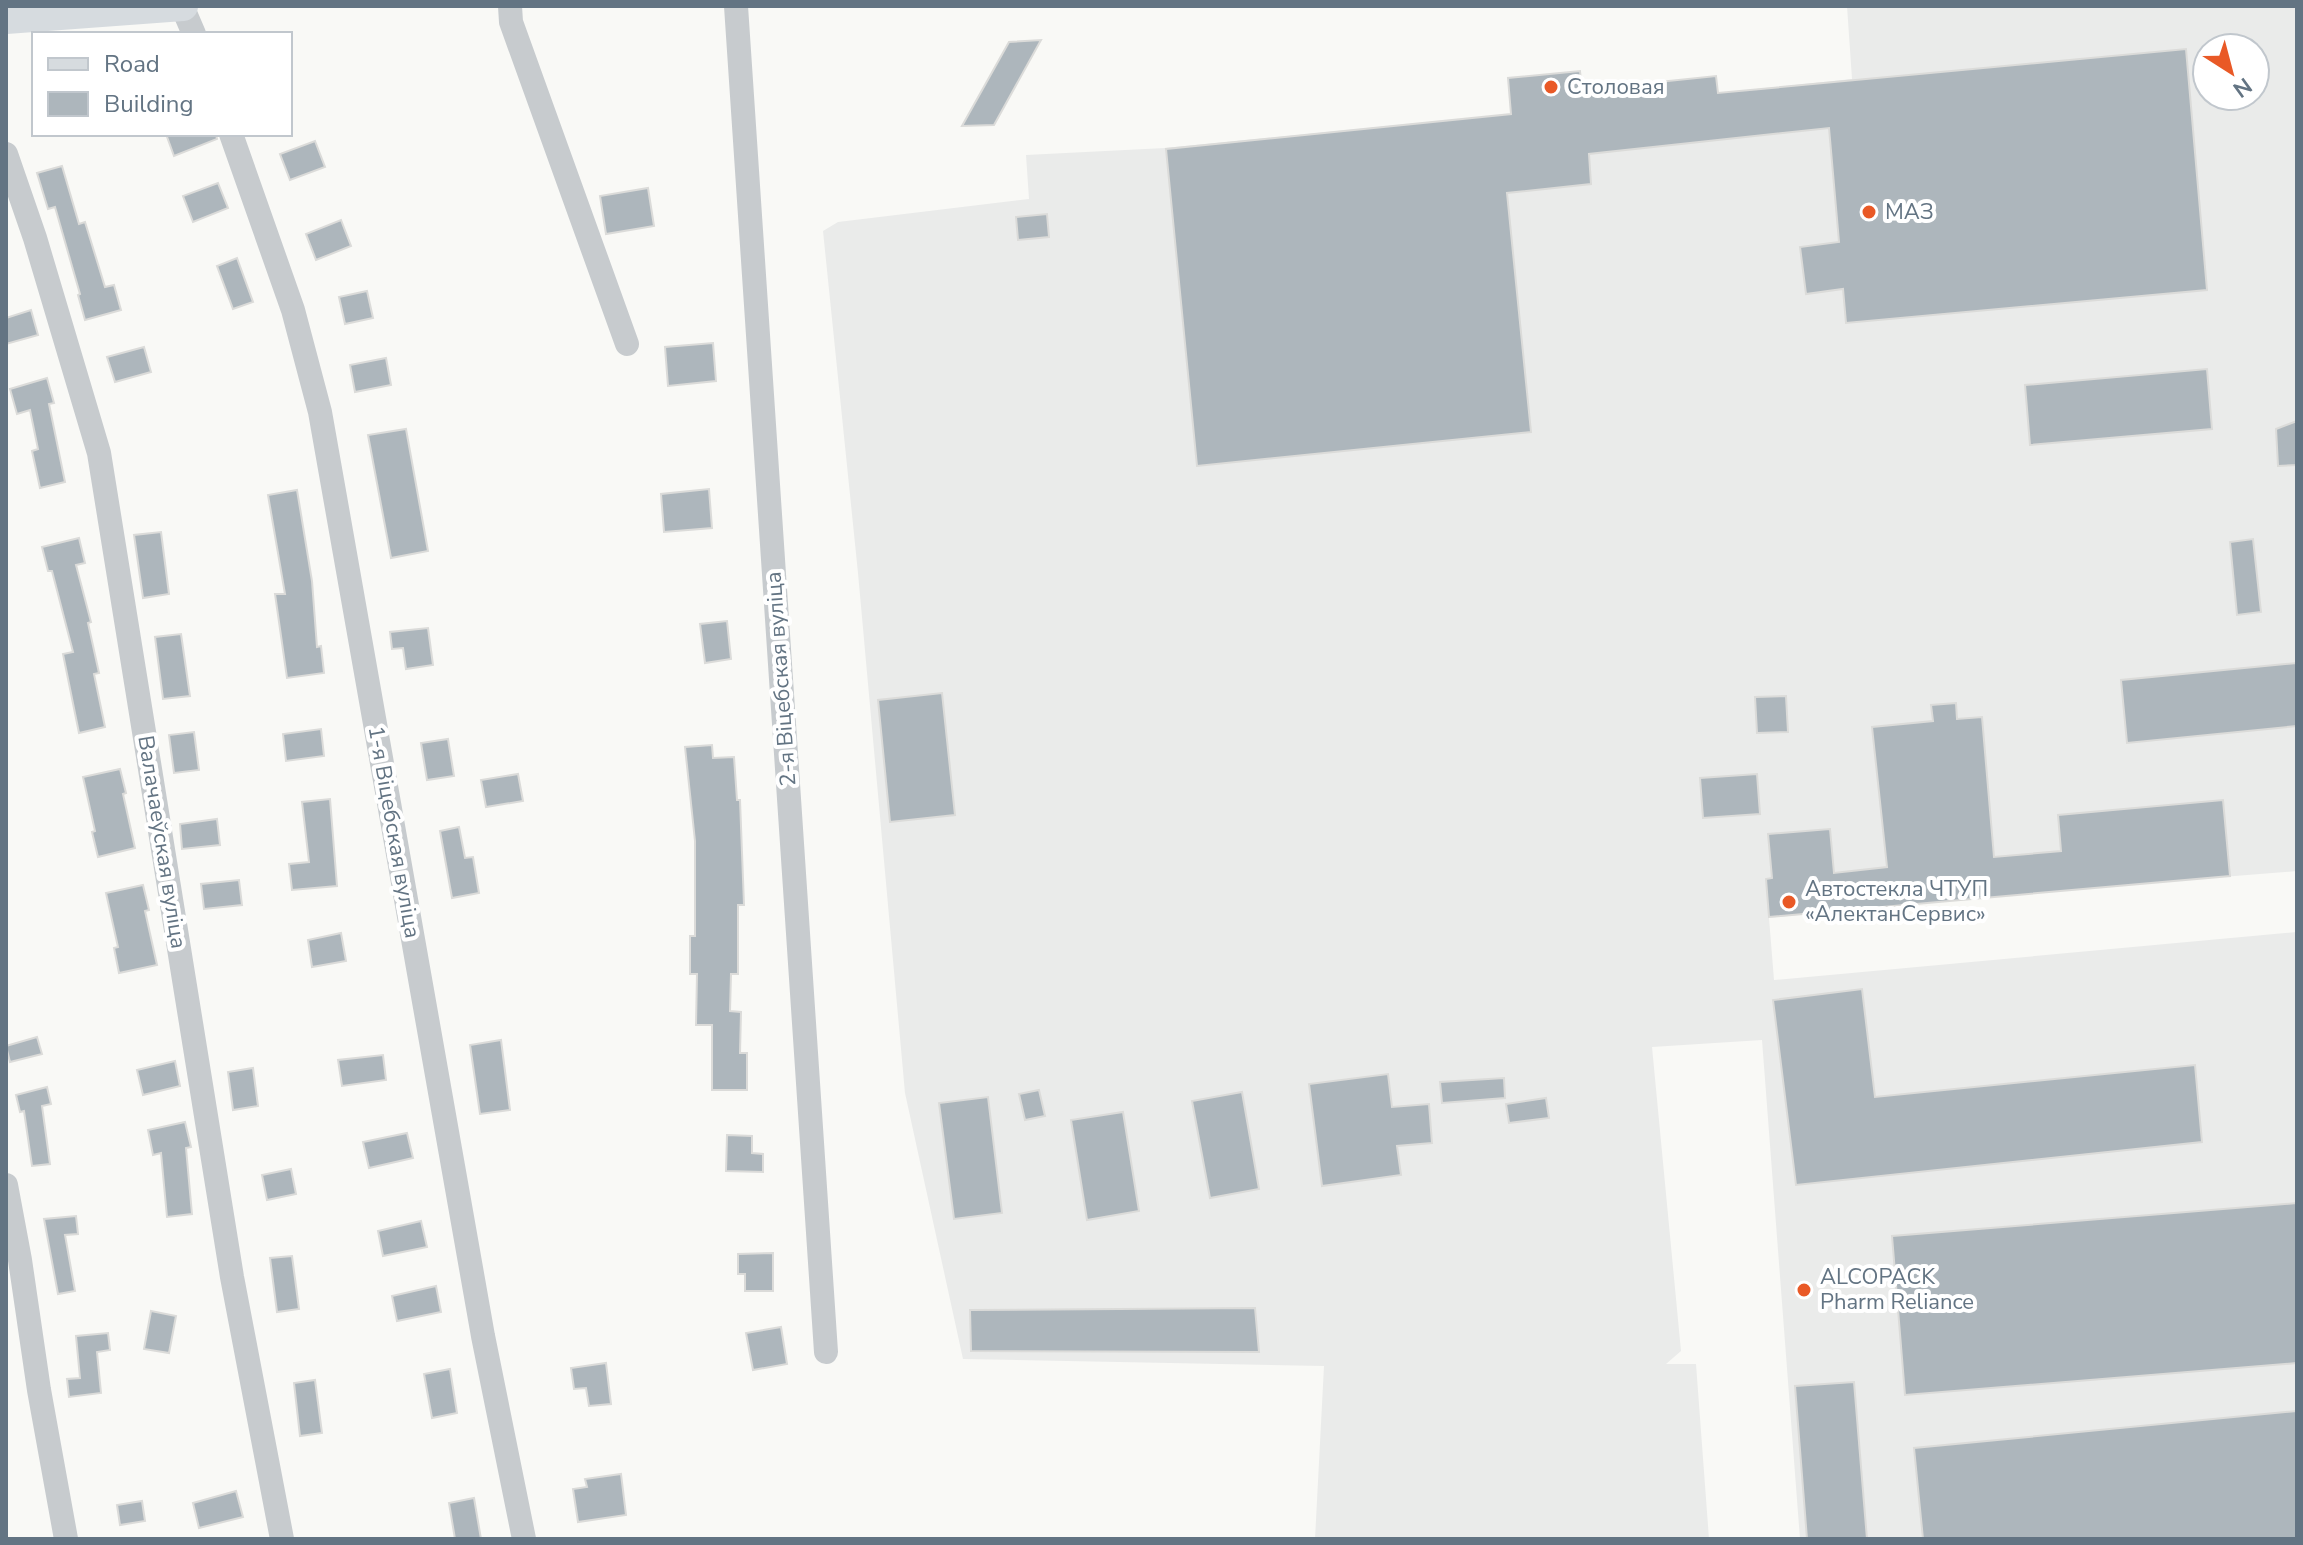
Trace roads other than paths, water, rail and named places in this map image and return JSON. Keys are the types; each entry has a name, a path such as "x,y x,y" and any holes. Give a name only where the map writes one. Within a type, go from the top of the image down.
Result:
{"main road":[{"path":"6,19 183,6"}],"street":[{"path":"183,6 193,32"},
{"path":"510,6 511,22 627,344"},
{"name":"2-я Віцебская вуліца","path":"736,6 826,1352"},
{"name":"1-я Віцебская вуліца","path":"232,136 293,310 320,412 483,1336 524,1539"},
{"name":"Валачаеўская вуліца","path":"6,154 35,238 99,453 232,1277 282,1539"},
{"path":"6,1185 66,1539"}],"place":[{"name":"Столовая","path":"1551,87"},
{"name":"МАЗ","path":"1869,212"},
{"name":"Автостекла ЧТУП «АлектанСервис»","path":"1789,902"},
{"name":"ALCOPACK Pharm Reliance","path":"1804,1290"}]}
